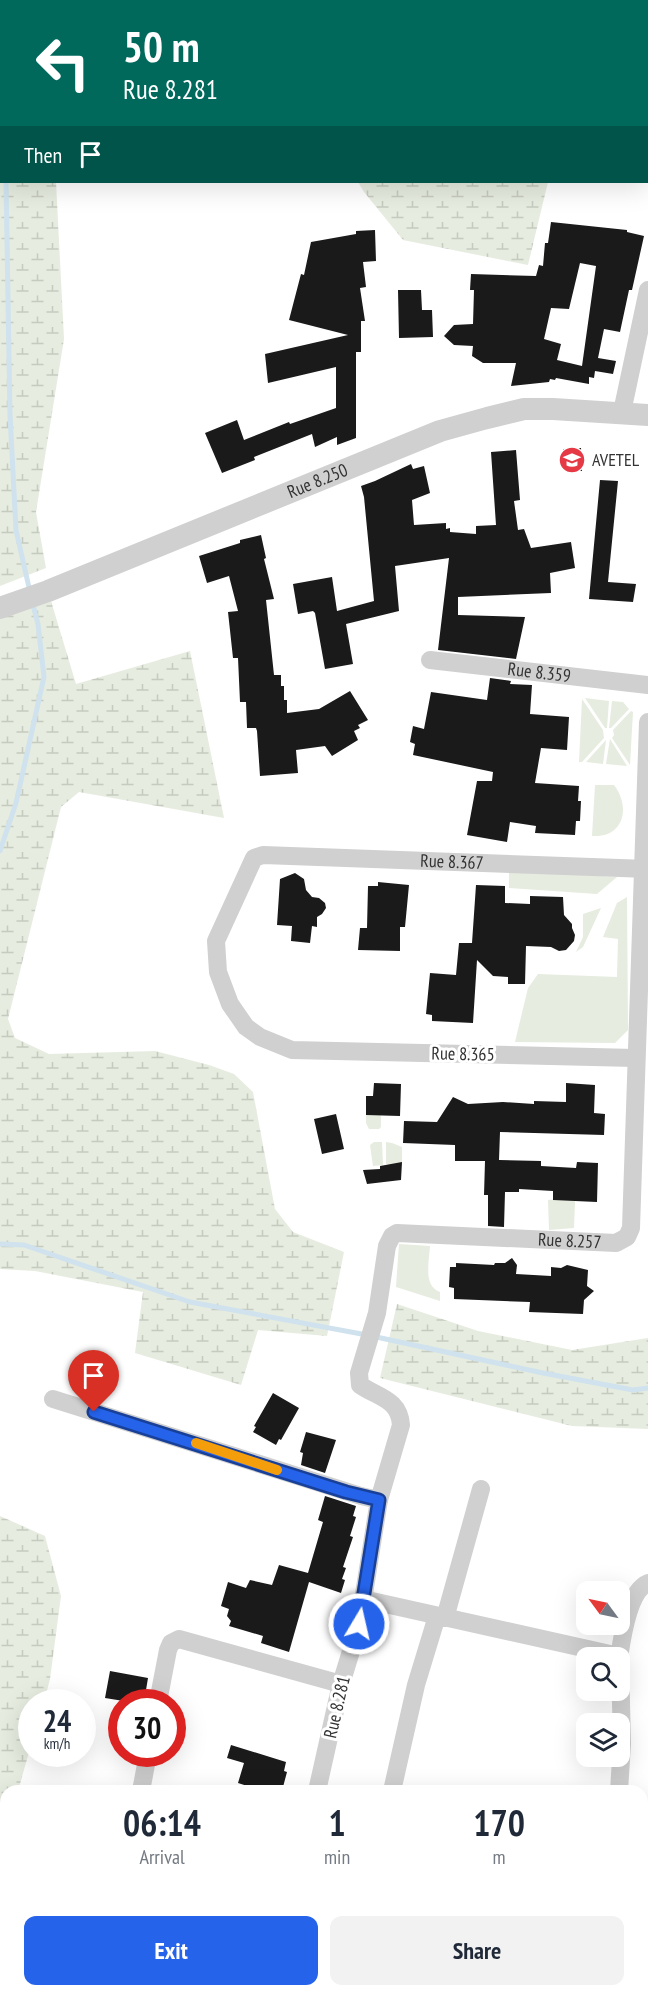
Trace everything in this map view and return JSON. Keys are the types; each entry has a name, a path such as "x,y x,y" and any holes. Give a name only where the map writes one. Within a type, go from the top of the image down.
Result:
{"street":[{"path":"622,412 648,290"},
{"name":"Rue 8.250","path":"0,608 48,591 440,431 524,410 553,409 648,415"},
{"name":"Rue 8.359","path":"430,660 648,686"},
{"name":"Rue 8.257","path":"392,1236 397,1233 616,1243 627,1237 631,1228 633,1203 635,1058 646,869 648,722"},
{"name":"Rue 8.367","path":"292,1050 260,1037 246,1027 230,1004 218,972 216,941 254,858 262,855 646,869"},
{"name":"Rue 8.365","path":"292,1050 635,1058"},
{"name":"Rue 8.281","path":"318,1785 341,1684 359,1624 379,1500 401,1425 400,1413 391,1402 360,1385 359,1373 377,1312 387,1246 392,1236"},
{"path":"52,1399 351,1494 379,1500"},
{"path":"393,1785 416,1685 441,1617 481,1490"},
{"path":"621,1647 632,1600 637,1591 648,1583"},
{"path":"363,1599 576,1648"},
{"path":"160,1689 168,1650 171,1643 179,1639 341,1684"},
{"path":"619,1785 620,1701"},
{"path":"142,1785 146,1767"}],"green space":[{"path":"0,183 56,183 64,339 36,512 46,568 0,586"},
{"path":"359,183 548,183 528,265 403,240"},
{"path":"48,591 76,684 190,651 224,818 79,792 61,807 8,1019 15,1038 49,1054 155,1051 234,1074 253,1092 275,1209 293,1232 344,1252 327,1336 258,1330 241,1385 135,1353 143,1292 35,1271 0,1269 0,608"},
{"path":"585,698 609,701 607,728 605,728"},
{"path":"582,699 603,730 604,738 582,762 579,762"},
{"path":"612,701 623,702 629,709 609,728"},
{"path":"631,711 633,712 630,765 612,738 613,730"},
{"path":"610,739 627,766 606,764"},
{"path":"606,740 603,764 586,762"},
{"path":"595,785 614,785 623,811 618,827 603,835 592,836"},
{"path":"509,871 617,877 597,894 509,888"},
{"path":"627,897 628,1030 615,1043 515,1042 528,988 538,974 617,977 618,939 603,937 617,903"},
{"path":"601,908 583,947 576,952 583,937 583,914"},
{"path":"366,1115 381,1115 381,1127 369,1129"},
{"path":"374,1142 382,1142 383,1165 373,1166 370,1145"},
{"path":"386,1142 402,1147 402,1166 386,1164"},
{"path":"566,1198 575,1201 574,1228 549,1230 548,1200"},
{"path":"399,1244 430,1246 429,1279 431,1285 440,1292 440,1301 396,1287"},
{"path":"397,1304 478,1331 572,1350 648,1338 648,1429 572,1426 380,1378"},
{"path":"0,1516 45,1536 61,1596 47,1689 18,1689 18,1767 25,1767 20,1785 0,1785"}],"building":[{"path":"551,222 627,230 627,232 644,236 620,332 604,329 598,358 616,361 613,374 595,371 594,378 589,377 589,384 556,378 555,380 550,379 549,382 511,386 516,363 483,363 472,356 473,346 454,345 444,336 454,325 473,324 474,290 470,290 471,274 536,276 539,265 543,266 545,243 548,243","holes":["580,263 596,266 582,366 557,360 561,344 544,339 551,308 569,309"]},
{"path":"375,230 376,261 363,262 366,287 360,288 365,321 361,321 361,352 356,352 356,438 337,445 337,437 315,447 312,434 254,457 255,460 222,473 205,433 237,420 244,440 289,422 290,424 336,408 336,367 268,383 265,354 348,335 289,320 301,274 304,275 311,242 356,234 356,231"},
{"path":"398,290 421,290 422,310 432,310 433,337 399,338"},
{"name":"AVETEL","path":"581,448 582,471 564,471 563,449"},
{"path":"516,450 520,500 514,501 518,530 524,529 531,548 571,542 575,568 550,573 551,593 458,597 458,615 525,617 516,659 438,650 449,558 395,566 399,611 346,624 353,664 325,669 315,613 313,611 298,614 293,584 332,577 337,611 374,601 361,486 411,464 413,469 424,466 430,493 412,500 414,525 446,523 446,529 450,528 450,532 476,534 476,526 496,525 491,452"},
{"path":"600,480 618,481 608,582 636,584 633,602 589,599"},
{"path":"261,535 266,558 264,559 274,599 266,600 274,675 281,675 284,700 287,700 287,713 319,709 350,691 368,720 358,725 360,728 354,731 358,740 332,756 325,746 296,750 298,773 260,776 257,731 256,728 247,728 246,702 240,702 238,658 233,658 228,612 238,611 229,576 207,583 199,556 240,543 240,540"},
{"path":"490,678 511,681 510,684 532,685 530,714 569,717 567,750 541,748 535,783 579,786 580,821 576,821 575,835 535,833 536,826 510,822 507,842 467,835 477,781 492,781 493,772 413,755 415,744 410,742 413,726 424,729 431,692 487,700"},
{"path":"295,873 304,879 306,890 312,897 319,898 325,903 326,908 317,917 317,927 312,926 310,943 291,941 292,926 277,925 280,879"},
{"path":"378,882 409,885 405,927 400,927 400,951 358,950 360,928 367,928 368,886 378,886"},
{"path":"476,885 505,886 505,903 530,904 530,896 563,897 564,915 572,924 574,941 566,950 559,951 551,947 526,946 525,984 508,984 508,977 493,976 477,960 473,1023 432,1021 432,1015 426,1014 430,973 456,975 459,943 472,943"},
{"path":"374,1083 401,1084 400,1116 366,1115 366,1096 373,1096"},
{"path":"566,1083 595,1085 594,1113 605,1114 604,1135 500,1132 499,1160 541,1161 541,1166 576,1168 577,1162 598,1163 597,1202 553,1200 553,1191 519,1189 519,1192 505,1192 504,1227 488,1226 488,1195 484,1195 485,1161 455,1161 455,1145 403,1143 404,1121 437,1122 453,1097 468,1104 566,1102"},
{"path":"336,1114 344,1149 322,1154 314,1119"},
{"path":"402,1162 401,1180 367,1184 363,1170 380,1169 380,1166"},
{"path":"512,1258 517,1265 516,1274 551,1276 551,1267 561,1268 567,1265 588,1270 587,1286 594,1291 584,1300 583,1314 529,1312 530,1302 454,1299 454,1288 449,1287 450,1267 456,1267 456,1263 494,1265 505,1263"},
{"path":"273,1393 299,1408 276,1445 253,1432 256,1427 254,1426"},
{"path":"306,1432 336,1440 325,1473 301,1465 303,1453 300,1452"},
{"path":"325,1496 356,1506 353,1516 356,1517 350,1536 353,1537 343,1567 346,1568 341,1593 309,1582 289,1652 261,1643 263,1636 229,1626 231,1621 227,1616 229,1609 221,1606 228,1582 246,1588 250,1580 272,1585 279,1565 308,1573 323,1522 318,1520"},
{"path":"110,1671 148,1678 146,1689 108,1689 108,1698 105,1698"},
{"path":"231,1745 286,1762 284,1771 287,1772 284,1785 238,1783 244,1763 227,1758"}],"waterway":[{"path":"6,183 10,415 16,530 30,592"},
{"path":"0,851 16,803 44,677 38,624 32,601"},
{"path":"0,1244 24,1245 190,1302 367,1335 633,1390 648,1388"}],"slow traffic":[{"path":"196,1443 277,1470"}],"place":[{"name":"AVETEL","path":"572,460"}],"route":[{"path":"94,1412 346,1492 379,1500 359,1624"}]}
